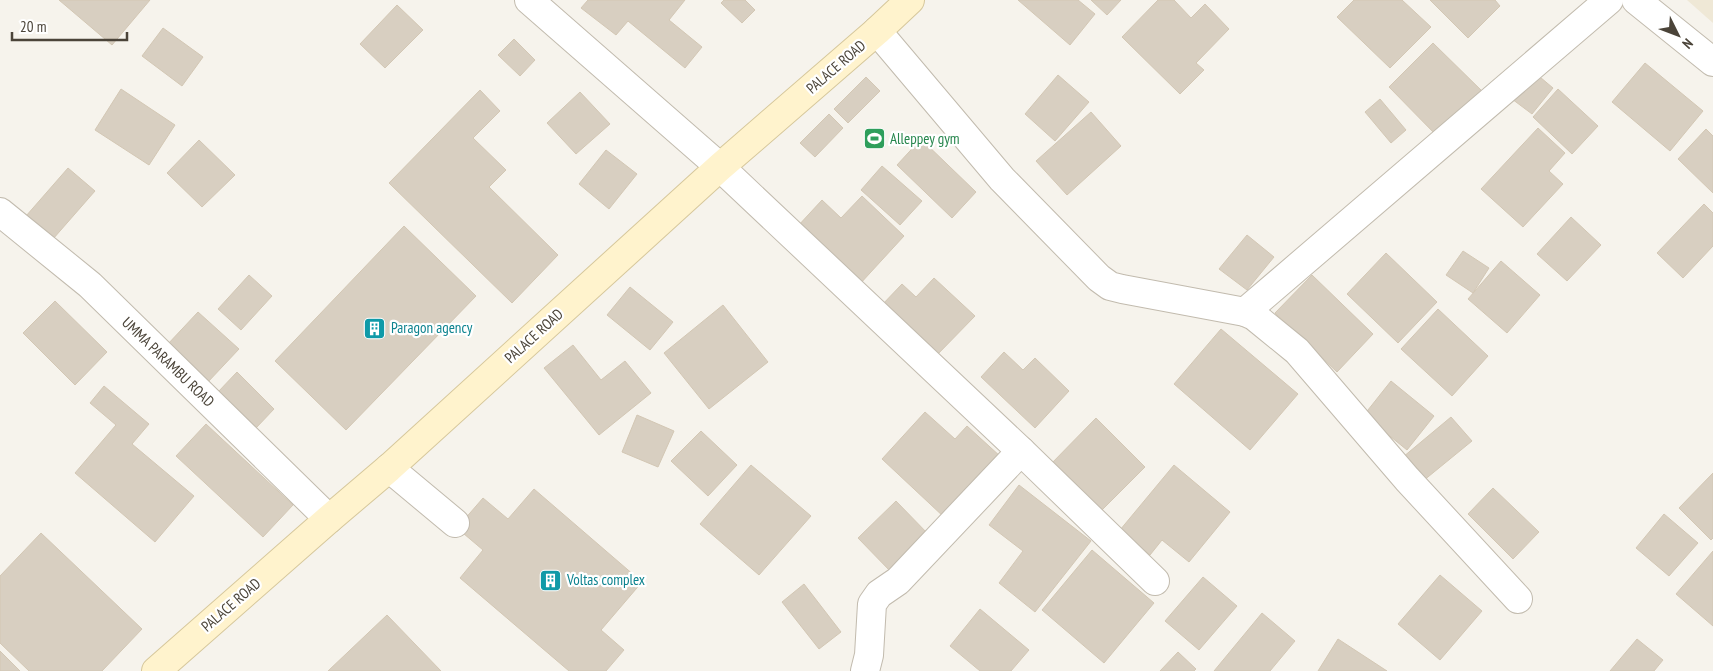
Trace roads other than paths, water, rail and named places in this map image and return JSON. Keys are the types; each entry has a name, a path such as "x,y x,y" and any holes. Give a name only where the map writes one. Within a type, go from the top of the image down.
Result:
{"main road":[{"name":"PALACE ROAD","path":"156,671 389,468 720,167 910,0"}],"street":[{"path":"529,0 720,167 1155,581"},
{"path":"1245,312 1609,0"},
{"path":"1636,0 1713,62"},
{"path":"877,31 1002,179 1099,278 1110,286 1122,289 1245,312 1254,316 1297,351 1407,480 1518,599"},
{"name":"UMMA PARAMBU ROAD","path":"0,212 90,285 329,519"},
{"path":"865,671 869,655 872,604 879,594 898,581 1020,451"},
{"path":"389,468 455,523"}],"place":[{"name":"Alleppey gym","path":"874,139"},
{"name":"Paragon agency","path":"375,328"},
{"name":"Voltas complex","path":"551,580"}]}
